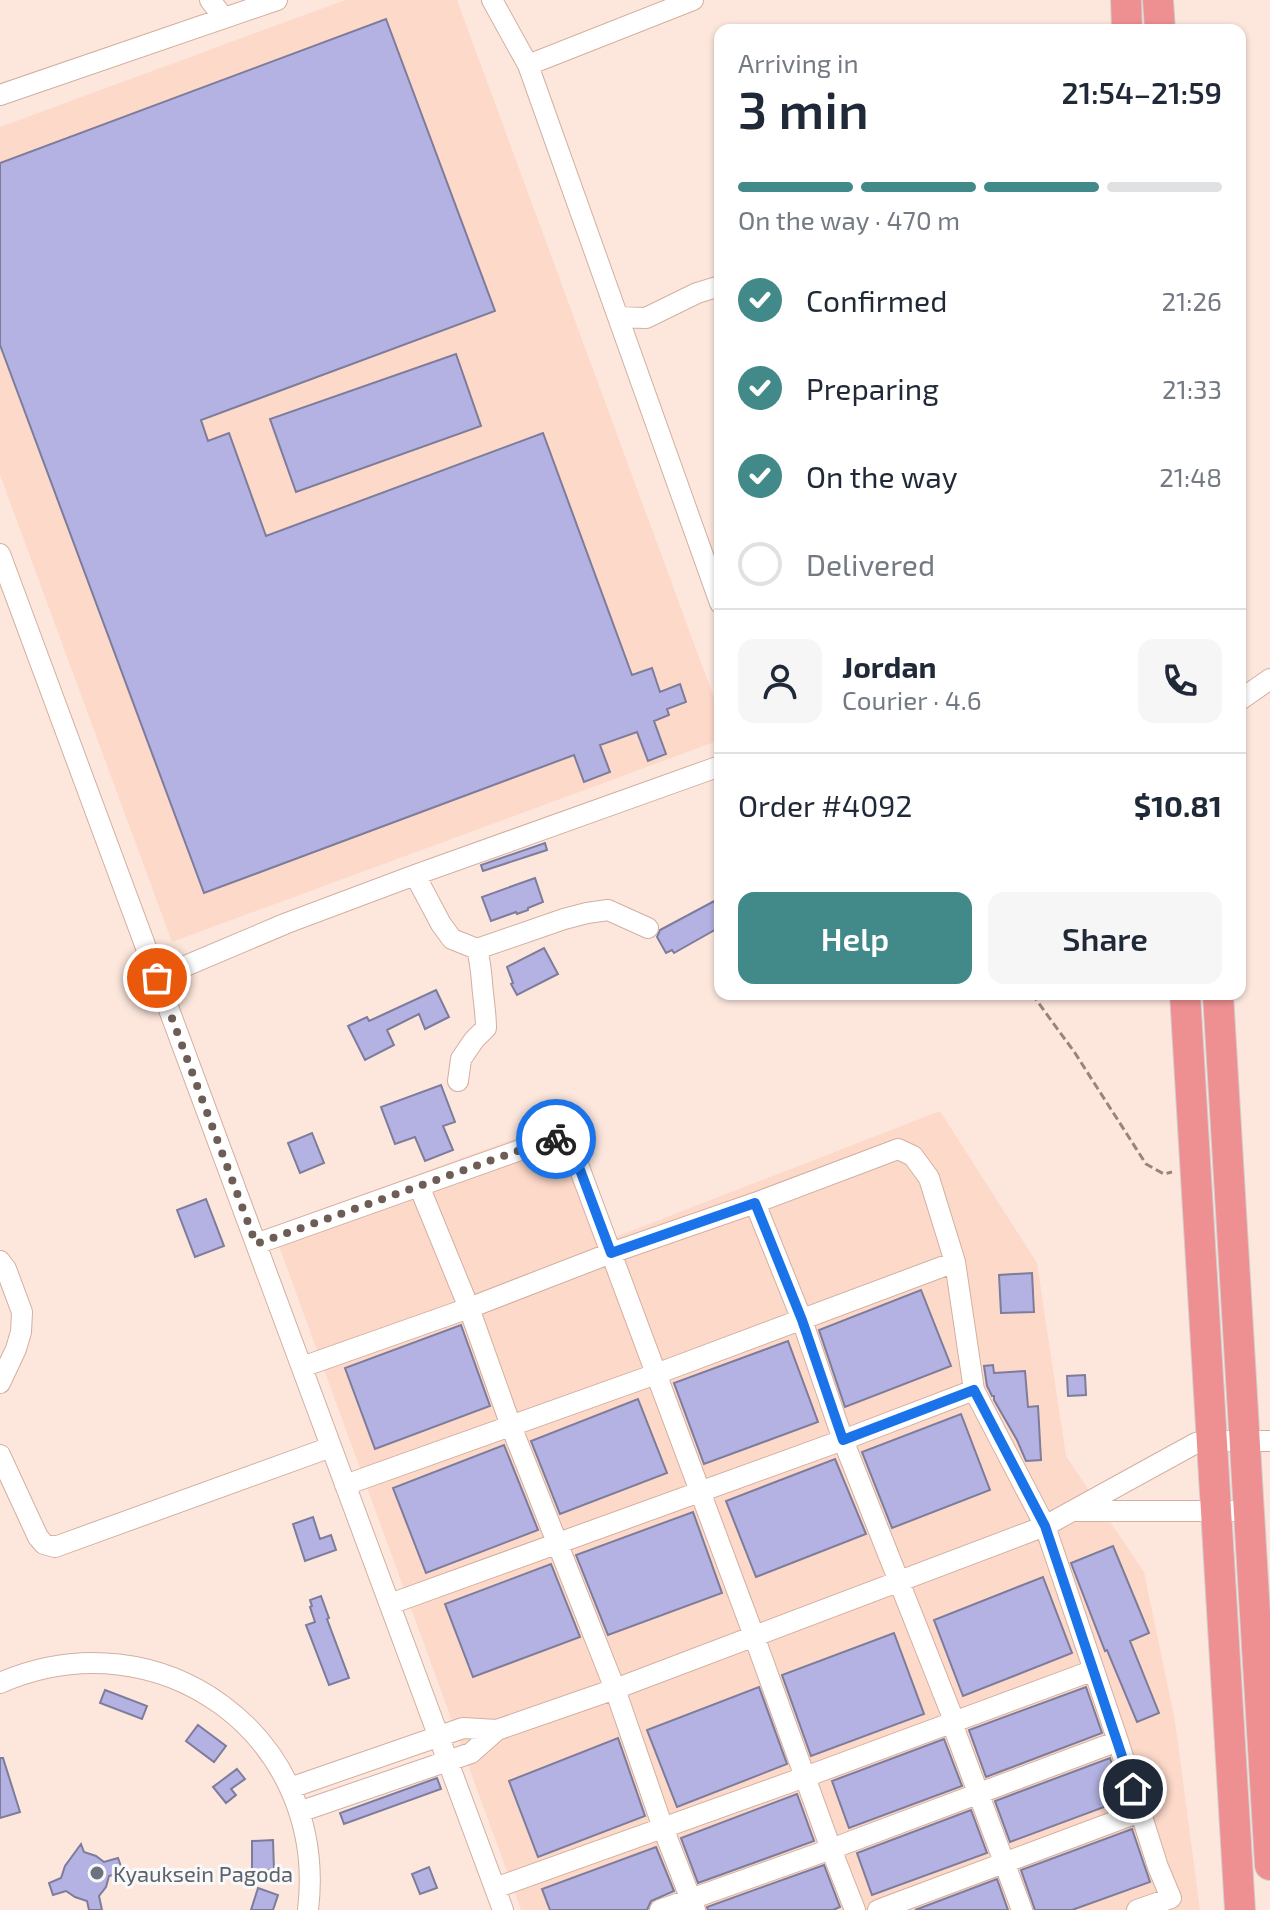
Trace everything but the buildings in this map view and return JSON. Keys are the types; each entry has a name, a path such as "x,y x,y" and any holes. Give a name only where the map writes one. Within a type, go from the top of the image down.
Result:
{"highway":[{"path":"1126,0 1127,24"},
{"path":"1158,0 1160,24"},
{"path":"1185,1000 1240,1910"},
{"path":"1219,1000 1258,1441 1249,1511 1270,1865"}],"street":[{"path":"210,0 224,18"},
{"path":"0,95 277,0"},
{"path":"492,0 528,65 714,586"},
{"path":"528,65 693,0"},
{"path":"618,317 646,318 714,288"},
{"path":"0,554 6,591 157,978 503,1910"},
{"path":"1246,696 1270,679"},
{"path":"157,978 287,923 714,768"},
{"path":"415,875 452,939 477,949 564,919 608,910 648,928"},
{"path":"458,1081 461,1059 486,1028 482,965 477,949"},
{"path":"256,1244 540,1143 558,1138 570,1143 855,1910"},
{"path":"302,1367 898,1149 913,1156 929,1178 955,1262 974,1390 1045,1526 1172,1904 1137,1910"},
{"path":"419,1186 615,1689 693,1904"},
{"path":"755,1203 802,1320 843,1440 1022,1910"},
{"path":"0,1261 22,1312 16,1349 0,1383"},
{"path":"345,1485 656,1374 955,1262"},
{"path":"390,1604 974,1390"},
{"path":"299,1812 471,1753 497,1730 615,1689 1045,1526 1196,1443 1258,1441"},
{"path":"0,1455 38,1537 44,1544 55,1547 331,1447"},
{"path":"1072,1511 1249,1511"},
{"path":"0,1683 47,1667 81,1662 124,1664 182,1681 212,1698 257,1738 290,1788 308,1850 308,1910"},
{"path":"495,1888 1094,1670"},
{"path":"290,1788 463,1728 497,1730"},
{"path":"660,1910 693,1904 1118,1741"},
{"path":"878,1910 1140,1812"}],"path":[{"path":"1036,1000 1075,1053 1146,1164 1164,1174 1195,1166"}],"shaded area":[{"path":"345,0 457,0 714,698 714,742 172,942 0,475 0,127"},
{"path":"940,1111 1037,1263 1066,1456 1144,1572 1175,1721 1200,1910 521,1910 272,1227 569,1119 613,1238"}],"way so far":[{"path":"157,978 256,1244 556,1139"}],"place":[{"name":"Kyauksein Pagoda","path":"97,1873"}],"route":[{"path":"556,1139 570,1143 611,1253 755,1203 802,1320 843,1440 974,1390 1045,1526 1133,1789"}]}
